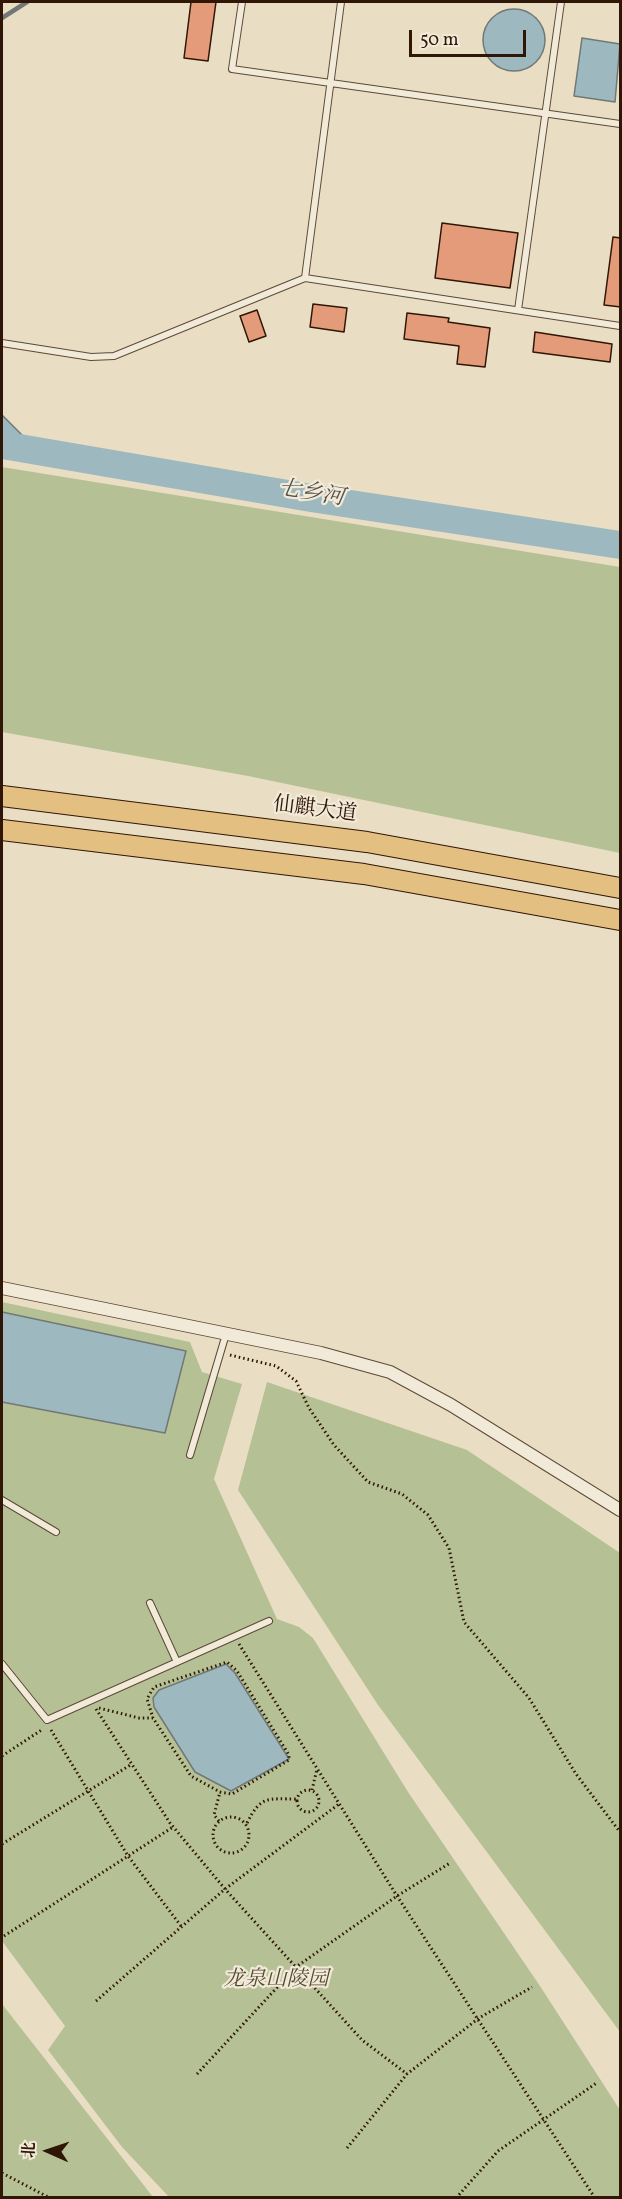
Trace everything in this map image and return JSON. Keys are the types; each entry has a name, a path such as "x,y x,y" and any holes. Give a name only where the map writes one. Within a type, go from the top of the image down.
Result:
{"main road":[{"name":"仙麒大道","path":"2,796 367,842 621,888"},
{"path":"2,830 364,874 621,920"}],"street":[{"path":"2,1288 321,1353 390,1372 451,1405 621,1510"}],"lane":[{"path":"242,2 232,69 621,124"},
{"path":"305,278 341,2"},
{"path":"518,310 561,2"},
{"path":"2,344 91,357 114,357 305,278 621,326"},
{"path":"190,1455 226,1334"},
{"path":"2,1500 56,1532"},
{"path":"150,1603 177,1662"},
{"path":"2,1664 47,1720 269,1621"}],"path":[{"path":"220,1352 276,1366 296,1381 309,1408 334,1445 368,1482 402,1494 428,1515 449,1548 464,1622 529,1698 576,1774 621,1832"},
{"path":"234,1636 397,1896 595,2198"},
{"path":"221,1662 227,1662 237,1671 289,1755 289,1760 232,1794 220,1792 191,1776 153,1718 147,1699 154,1687 221,1662"},
{"path":"79,1706 94,1707 138,1718 153,1718"},
{"path":"94,1707 173,1827 225,1889 362,2040 407,2074"},
{"path":"2,1756 48,1725 128,1856 182,1927"},
{"path":"2,1844 132,1764"},
{"path":"312,1790 317,1769"},
{"path":"304,1790 312,1790 318,1797 318,1805 312,1811 303,1811 297,1805 297,1799 304,1790"},
{"path":"219,1821 214,1815 220,1792"},
{"path":"247,1823 235,1815 219,1821 213,1831 216,1846 228,1853 242,1851 250,1838 247,1823 256,1806 263,1800 272,1798 297,1799"},
{"path":"96,2001 225,1889 339,1804"},
{"path":"4,1936 173,1827"},
{"path":"197,2074 296,1966 397,1896 450,1863"},
{"path":"347,2148 407,2074 479,2018 532,1987"},
{"path":"456,2198 498,2151 544,2117 598,2082"},
{"path":"2,2173 50,2198"}],"green space":[{"path":"2,467 620,567 620,853 248,776 2,732"},
{"name":"龙泉山陵园","path":"2,1302 190,1342 202,1372 242,1384 214,1479 277,1619 299,1627 313,1638 408,1792 540,1986 620,2110 620,2197 169,2197 122,2147 48,2050 65,2026 2,1941"},
{"path":"267,1382 467,1450 620,1553 620,2032 378,1705 238,1490"},
{"path":"2,2004 153,2197 2,2197"}],"water":[{"path":"508,9 520,9 536,18 543,28 545,40 543,52 536,62 520,71 508,71 497,66 488,57 483,46 483,34 488,23 497,14"},
{"path":"582,38 620,44 615,102 574,96"},
{"path":"2,415 39,452 2,446"},
{"path":"2,1312 186,1351 165,1433 2,1402"},
{"path":"226,1664 235,1673 289,1759 231,1791 195,1772 154,1707 153,1698 159,1690"}],"building":[{"path":"191,2 216,2 208,61 184,58"},
{"path":"442,223 518,233 510,288 435,278"},
{"path":"613,237 621,238 621,307 604,305"},
{"path":"313,304 347,308 344,332 310,327"},
{"path":"257,310 266,336 249,342 240,316"},
{"path":"407,313 449,318 448,322 490,328 485,367 457,364 459,346 404,339"},
{"path":"535,332 612,344 610,362 533,352"}],"waterway":[{"path":"2,18 27,2"},
{"name":"七乡河","path":"2,445 311,498 620,545"}]}
